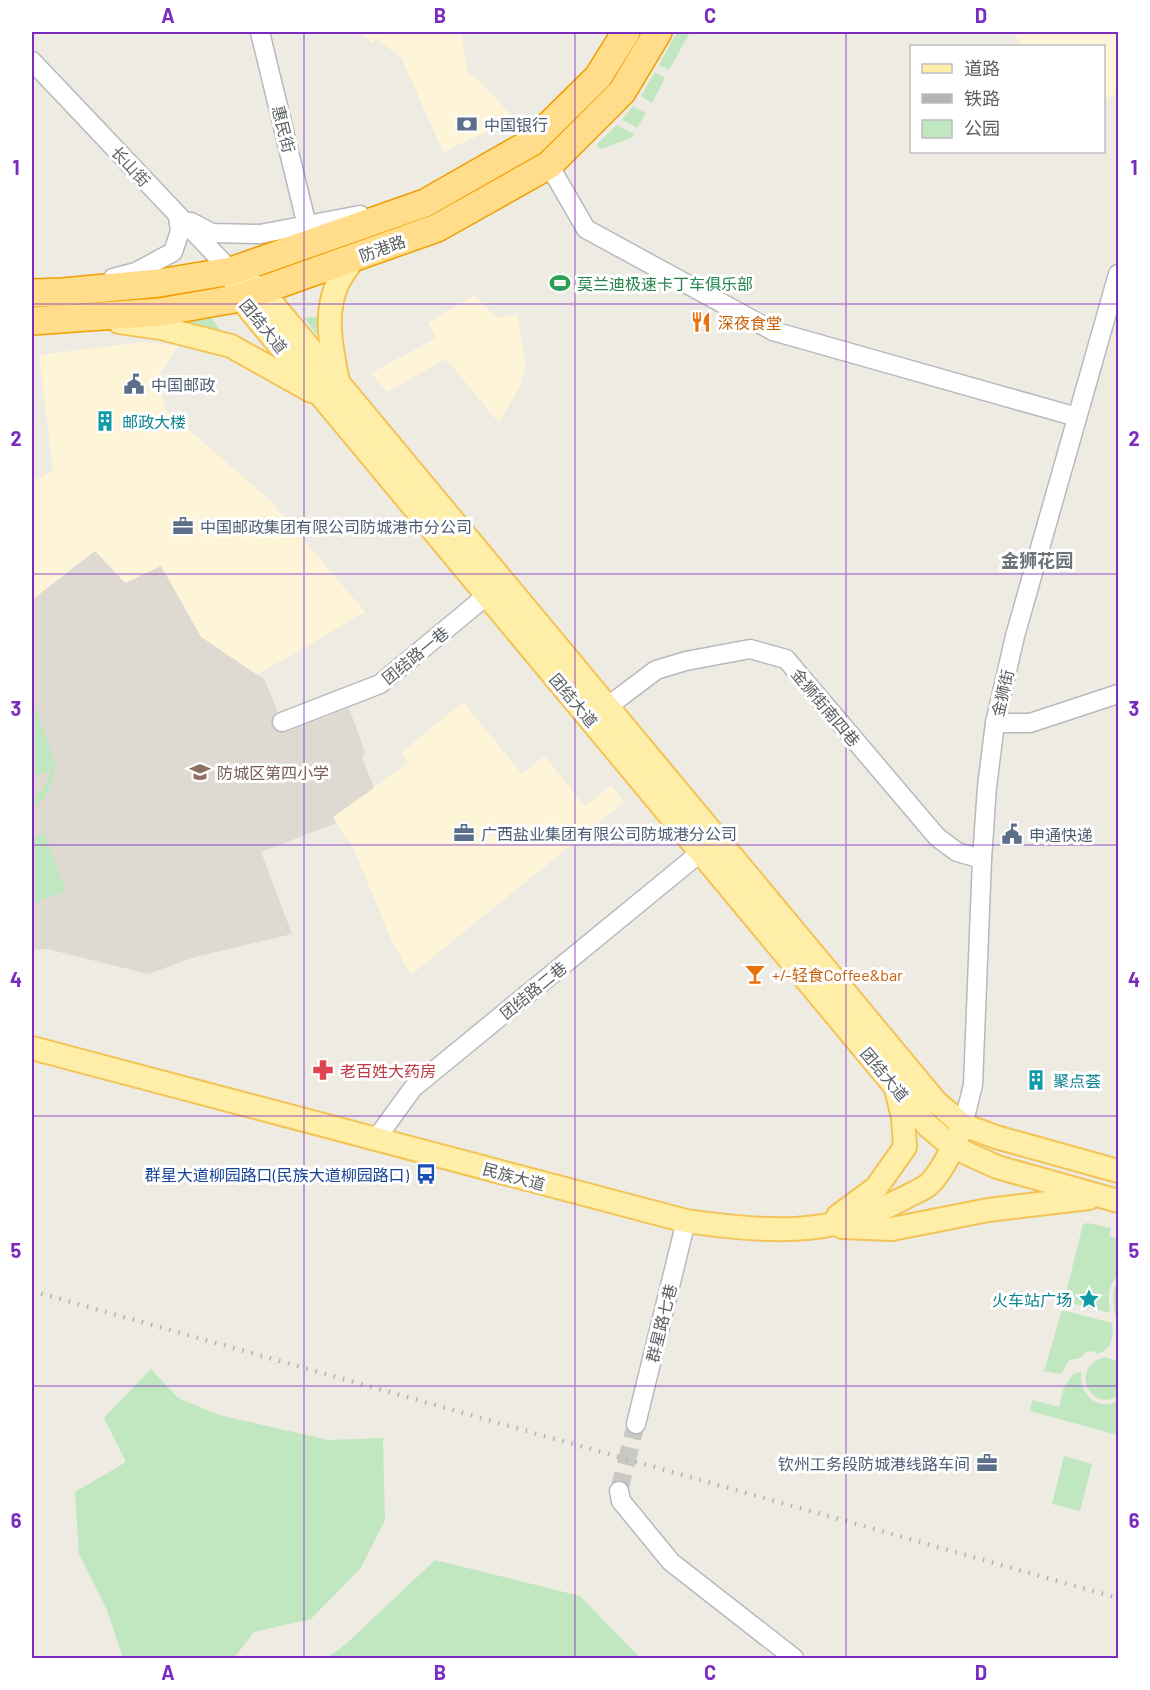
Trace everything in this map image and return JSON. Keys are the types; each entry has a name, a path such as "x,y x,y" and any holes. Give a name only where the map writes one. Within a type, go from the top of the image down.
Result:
{"highway":[{"name":"防港路","path":"32,293 159,283 231,271 425,203 532,142 598,77 626,32"},
{"name":"防港路","path":"32,321 160,312 251,294 437,228 549,165 622,92 658,32"}],"main road":[{"path":"93,318 161,328 231,346 330,390 330,311 337,286 354,258"},
{"name":"团结大道","path":"231,271 495,588 701,852 928,1126 953,1147 997,1167 1112,1199"},
{"name":"团结大道","path":"495,588 607,706 936,1102 963,1125 996,1137 1119,1172"},
{"name":"民族大道","path":"32,1048 686,1221 730,1228 787,1230 823,1227 882,1209 928,1184 953,1147 963,1125"},
{"path":"823,1227 876,1188 905,1147 903,1117 896,1088"},
{"path":"823,1227 892,1229 988,1210 1062,1200 1112,1199"}],"street":[{"name":"惠民街","path":"260,32 307,226"},
{"name":"长山街","path":"32,61 231,271"},
{"path":"549,165 586,230 774,331 1077,417"},
{"path":"178,216 212,233 260,234 425,203"},
{"path":"63,292 136,272 173,252 180,231 178,216"},
{"name":"金狮街","path":"963,1125 973,1085 982,859 987,787 995,723 1015,636 1119,274"},
{"name":"团结路一巷","path":"282,722 380,684 495,588"},
{"name":"金狮街南四巷","path":"607,706 656,670 686,661 750,649 786,659 937,837 957,852 982,859"},
{"path":"995,723 1030,723 1119,694"},
{"name":"团结路二巷","path":"376,1139 413,1088 701,852"},
{"name":"群星路七巷","path":"636,1424 686,1221"},
{"path":"619,1491 621,1501 671,1562 794,1659"}],"shaded area":[{"path":"358,32 461,32 468,74 474,75 515,119 443,152 401,57 376,39 373,43"},
{"path":"1014,32 1118,32 1118,93 1105,100 1105,45 1020,45"},
{"path":"475,295 496,318 517,314 526,366 519,388 499,423 446,359 387,392 371,373 436,338 428,323"},
{"name":"中国邮政集团有限公司防城港市分公司","path":"143,342 178,346 156,379 167,411 271,501 365,612 257,675 201,637 161,566 125,583 95,551 32,600 32,476 36,480 53,471 39,355"},
{"name":"防城区第四小学","path":"95,551 125,583 161,566 201,637 265,680 286,732 349,708 365,752 362,757 374,788 333,817 336,823 261,852 292,934 195,957 148,974 47,949 32,950 32,600"},
{"name":"广西盐业集团有限公司防城港分公司","path":"463,702 522,774 544,756 585,806 611,785 624,802 411,975 392,941 351,843 332,817 408,763 401,753"}],"green space":[{"path":"677,32 690,32 669,70 659,65"},
{"path":"655,72 665,78 652,103 641,96"},
{"path":"633,106 646,113 637,128 622,120"},
{"path":"617,125 634,134 631,138 601,149 597,147 598,143"},
{"path":"321,316 321,340 304,318"},
{"path":"211,317 224,335 182,324 181,320"},
{"path":"32,698 55,762 54,776 47,794 32,808 32,800 44,787 50,771 32,777"},
{"path":"44,833 66,891 32,904 32,838"},
{"path":"1083,1224 1111,1228 1109,1236 1118,1239 1118,1275 1109,1292 1110,1313 1064,1301"},
{"path":"1118,1282 1118,1315 1115,1315 1113,1293"},
{"path":"1062,1310 1112,1323 1112,1333 1106,1350 1097,1354 1093,1351 1086,1352 1080,1358 1069,1360 1061,1374 1044,1371"},
{"path":"1105,1357 1118,1361 1118,1396 1108,1400 1092,1394 1087,1386 1086,1378 1088,1369 1094,1362"},
{"path":"151,1369 178,1398 219,1415 328,1440 383,1438 385,1520 360,1569 311,1619 254,1632 234,1658 123,1658 107,1610 79,1554 75,1492 126,1462 104,1418"},
{"path":"1081,1372 1083,1388 1091,1399 1103,1404 1118,1401 1118,1435 1030,1411 1032,1400 1059,1407 1064,1387 1073,1374"},
{"path":"1064,1456 1092,1464 1080,1511 1052,1504"},
{"path":"435,1560 580,1596 640,1658 327,1658 346,1644"}],"tunnel":[{"path":"619,1491 636,1424"}],"railway":[{"path":"32,1291 1118,1598"}],"place":[{"name":"中国银行","path":"467,124"},
{"name":"莫兰迪极速卡丁车俱乐部","path":"560,283"},
{"name":"深夜食堂","path":"701,322"},
{"name":"中国邮政","path":"134,384"},
{"name":"邮政大楼","path":"105,421"},
{"name":"中国邮政集团有限公司防城港市分公司","path":"183,526"},
{"name":"防城区第四小学","path":"200,772"},
{"name":"广西盐业集团有限公司防城港分公司","path":"464,833"},
{"name":"申通快递","path":"1012,834"},
{"name":"+/-轻食Coffee&bar","path":"755,974"},
{"name":"老百姓大药房","path":"323,1070"},
{"name":"聚点荟","path":"1036,1080"},
{"name":"群星大道柳园路口(民族大道柳园路口)","path":"426,1174"},
{"name":"火车站广场","path":"1089,1299"},
{"name":"钦州工务段防城港线路车间","path":"987,1463"}],"district":[{"name":"金狮花园","path":"1037,560"}]}
